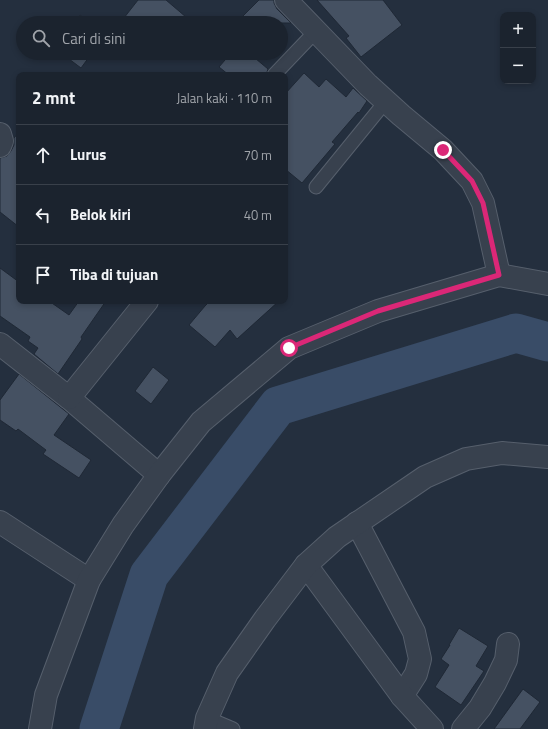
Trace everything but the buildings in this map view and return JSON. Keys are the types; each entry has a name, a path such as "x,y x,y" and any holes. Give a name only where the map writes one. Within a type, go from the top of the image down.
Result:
{"street":[{"path":"286,0 368,85 443,150 472,181 483,203 499,275"},
{"path":"0,134 2,141 0,146"},
{"path":"40,729 46,695 88,580 123,525 159,475 201,422 289,348 378,311 499,275 548,284"},
{"path":"69,398 145,304"},
{"path":"0,344 69,398 159,475"},
{"path":"206,724 227,673 265,619 306,565 337,537 425,477 466,459 502,453 548,457"},
{"path":"0,522 88,580"},
{"path":"357,523 414,632 420,659 416,674 402,696"},
{"path":"306,565 402,696 432,729"},
{"path":"463,729 480,708 495,683 506,660 508,644"}],"lane":[{"path":"277,72 316,31"},
{"path":"316,187 386,101"},
{"path":"206,724 233,729"}],"waterway":[{"path":"99,729 149,575 278,406 516,333 548,342"}],"route":[{"path":"289,348 378,311 499,275 483,203 472,181 443,150"}]}
